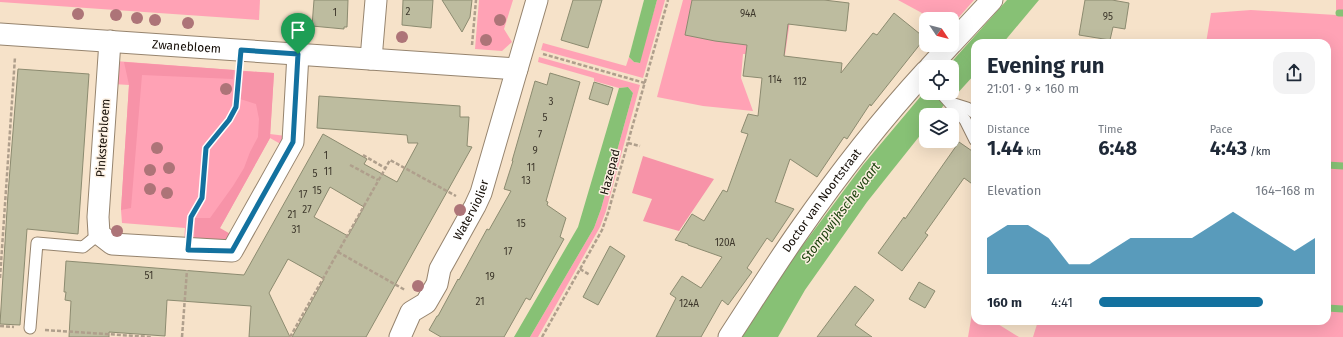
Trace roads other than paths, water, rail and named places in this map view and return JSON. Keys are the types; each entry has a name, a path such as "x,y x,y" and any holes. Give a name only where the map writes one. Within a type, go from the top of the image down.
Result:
{"street":[{"path":"371,59 376,0"},
{"name":"Waterviolier","path":"400,337 411,312 426,302 437,284 440,269 481,193 537,0"},
{"name":"Doctor van Noortstraat","path":"959,35 992,0"},
{"name":"Zwanebloem","path":"8,34 518,69"},
{"name":"Pinksterbloem","path":"99,234 98,217 110,41"},
{"name":"Doctor van Noortstraat","path":"937,60 944,52"},
{"path":"99,234 112,244 188,250 232,251 293,142 298,54"},
{"name":"Doctor van Noortstraat","path":"729,337 799,231 841,173 865,142 919,81"}],"lane":[{"path":"948,100 965,120 971,132"},
{"path":"951,103 967,108 971,111"},
{"path":"30,328 37,243 83,246 99,234"}],"water":[{"path":"644,0 657,0 640,63 634,62 629,57"},
{"path":"1007,0 1039,0 1006,39 972,39"},
{"path":"971,40 971,78 959,92 959,60 953,60"},
{"path":"628,87 633,93 601,209 594,228 530,337 514,337 578,227 619,88"},
{"name":"Stompwijksche vaart","path":"919,98 919,100 948,100 942,108 919,108 919,137 867,202 805,290 778,337 740,337 782,273 863,165"}],"waterway":[{"path":"1331,165 1343,166"},
{"path":"1331,308 1343,309"}]}
